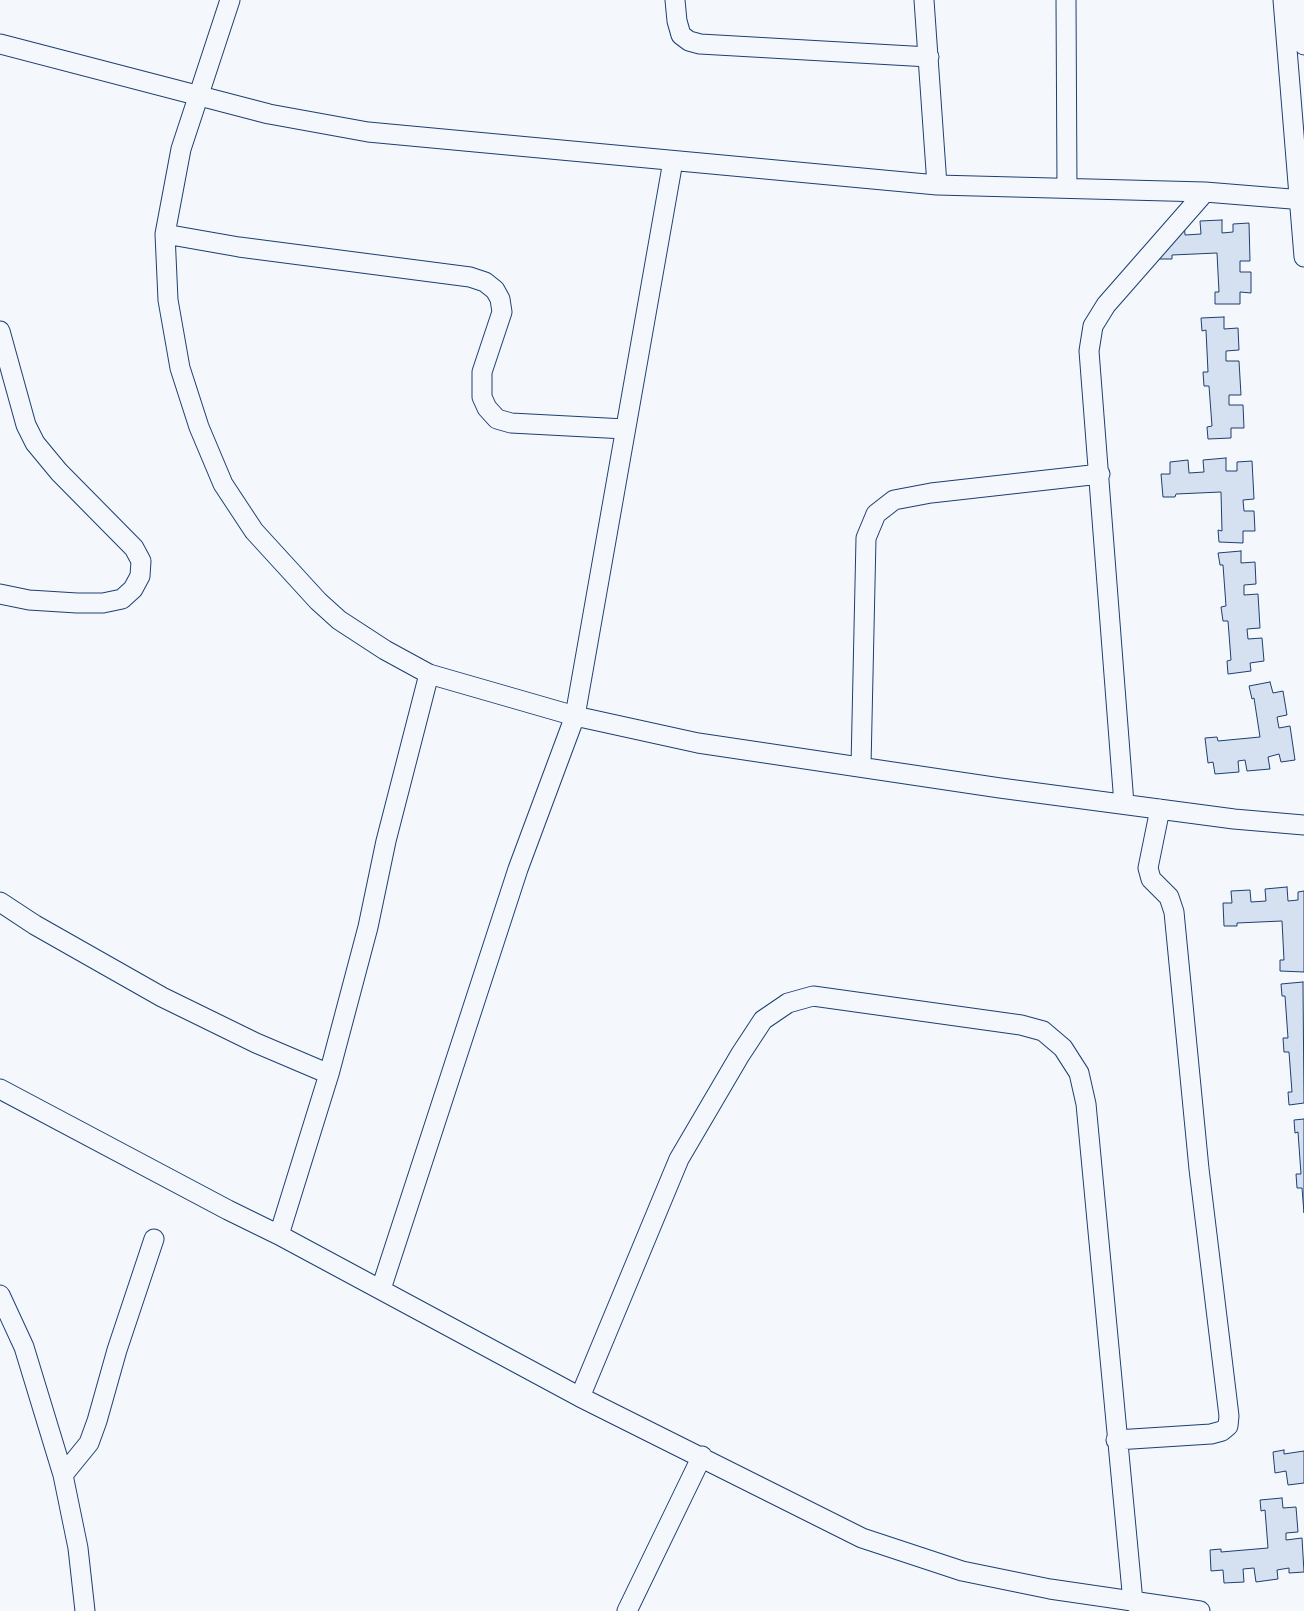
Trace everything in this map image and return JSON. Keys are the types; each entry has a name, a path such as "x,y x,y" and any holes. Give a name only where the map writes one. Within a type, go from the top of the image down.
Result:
{"street":[{"path":"230,0 197,95 181,149 165,234 168,300 180,368 199,427 224,484 254,532 325,608 339,620 384,650 430,674 575,716 698,743 1000,788 1234,820 1304,825"},
{"path":"675,0 677,21 681,35 689,41 700,44 929,57"},
{"path":"924,0 937,185"},
{"path":"1066,0 1067,188"},
{"path":"1283,0 1302,200 1304,257"},
{"path":"1300,0 1304,43"},
{"path":"0,44 269,114 368,132 937,185 1205,192 1302,200"},
{"path":"381,1290 518,869 575,716 673,161"},
{"path":"1124,804 1089,351 1093,326 1106,305 1205,192"},
{"path":"165,234 239,248 470,277 485,282 495,290 500,299 502,312 482,372 482,397 487,408 497,419 511,423 625,429"},
{"path":"0,331 26,424 35,443 59,472 134,548 141,561 140,576 133,589 122,598 103,602 77,603 29,600 0,594"},
{"path":"860,766 866,538 876,514 894,500 931,493 1100,474"},
{"path":"279,1235 329,1074 368,927 386,841 430,674"},
{"path":"1116,1440 1211,1434 1222,1431 1228,1426 1229,1416 1199,1169 1174,912 1169,897 1151,879 1148,868 1160,809"},
{"path":"0,902 35,925 162,997 256,1043 329,1074"},
{"path":"580,1397 683,1151 740,1054 763,1020 788,1004 813,996 1021,1025 1043,1032 1063,1048 1079,1073 1086,1104 1116,1440 1133,1602"},
{"path":"0,1089 279,1235 580,1397 702,1456 862,1538 962,1571 1050,1589 1200,1611"},
{"path":"63,1475 89,1443 98,1421 117,1350 154,1239"},
{"path":"0,1295 24,1347 63,1475 78,1548 85,1611"},
{"path":"626,1611 702,1456"}],"building":[{"path":"1222,220 1222,233 1233,232 1233,224 1249,223 1250,261 1240,261 1240,272 1251,272 1251,293 1240,292 1240,304 1215,304 1215,292 1219,292 1217,253 1172,255 1172,259 1159,259 1184,222 1185,235 1201,234 1200,221"},
{"path":"1224,317 1224,329 1238,328 1239,350 1226,351 1226,361 1239,361 1241,395 1229,395 1229,405 1243,405 1244,428 1231,428 1231,438 1208,439 1207,427 1212,426 1209,386 1204,386 1203,372 1208,372 1206,330 1202,331 1201,318"},
{"path":"1226,458 1226,471 1237,471 1237,462 1252,461 1254,499 1243,500 1244,511 1254,511 1255,531 1243,531 1243,543 1219,542 1218,530 1222,531 1221,492 1176,494 1175,497 1163,497 1161,474 1170,474 1170,462 1188,460 1189,473 1204,472 1203,460"},
{"path":"1241,551 1241,563 1255,562 1256,584 1244,585 1244,595 1258,594 1260,628 1247,629 1248,639 1262,638 1264,661 1250,663 1251,671 1228,674 1227,661 1231,660 1228,621 1223,621 1221,607 1226,606 1223,565 1220,565 1218,553"},
{"path":"1270,682 1273,693 1283,691 1287,715 1277,717 1279,728 1290,726 1295,760 1281,762 1279,754 1268,757 1270,769 1247,771 1245,760 1238,761 1239,772 1215,774 1213,762 1208,763 1205,738 1217,737 1218,741 1260,737 1254,698 1252,699 1249,686"},
{"path":"1287,887 1288,901 1298,900 1298,892 1304,891 1304,972 1280,971 1280,960 1284,960 1282,921 1237,923 1237,926 1224,926 1223,903 1232,903 1231,891 1250,890 1251,902 1266,901 1265,889"},
{"path":"1303,982 1304,1103 1289,1105 1288,1092 1292,1092 1289,1052 1284,1052 1283,1038 1288,1038 1285,996 1282,996 1281,984"},
{"path":"1304,1119 1304,1213 1302,1188 1297,1188 1296,1174 1301,1174 1298,1132 1295,1133 1294,1120"},
{"path":"1284,1450 1284,1454 1304,1451 1304,1483 1288,1485 1286,1471 1275,1473 1273,1452"},
{"path":"1282,1498 1283,1508 1296,1507 1298,1532 1286,1533 1286,1540 1302,1538 1304,1572 1289,1573 1289,1568 1277,1570 1278,1579 1256,1582 1254,1568 1243,1569 1244,1582 1224,1583 1223,1570 1211,1571 1210,1550 1221,1549 1221,1552 1268,1548 1265,1510 1261,1511 1260,1500"}]}
